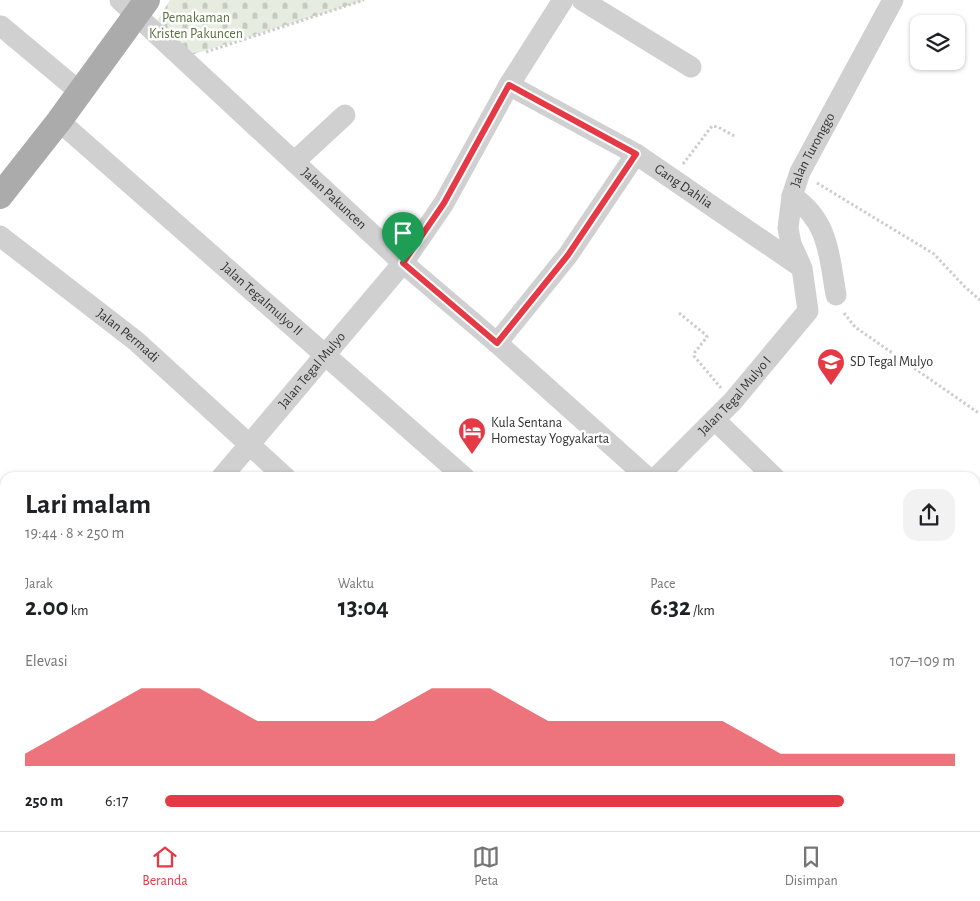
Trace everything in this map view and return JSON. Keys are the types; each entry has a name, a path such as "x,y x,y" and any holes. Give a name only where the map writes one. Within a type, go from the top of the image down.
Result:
{"main road":[{"path":"0,196 80,92 135,5"}],"street":[{"name":"Jalan Tegal Mulyo","path":"226,472 403,263 444,203 509,85 563,0"},
{"path":"582,0 691,66"},
{"name":"Jalan Turonggo","path":"808,311 802,268 791,244 788,228 792,196 800,172 893,0"},
{"name":"Jalan Pakuncen","path":"135,5 183,59 403,263 497,343 641,472"},
{"path":"1,26 80,92"},
{"name":"Gang Dahlia","path":"509,85 636,154 802,268"},
{"path":"294,162 345,115"},
{"name":"Jalan Tegalmulyo II","path":"59,121 459,472"},
{"path":"497,343 568,255 636,154"},
{"path":"792,196 802,203 820,225 828,248 836,295"},
{"name":"Jalan Permadi","path":"0,236 136,341 279,472"},
{"name":"Jalan Tegal Mulyo I","path":"662,472 733,401 808,311"},
{"path":"715,420 769,472"}],"path":[{"path":"183,59 364,0"},
{"path":"673,179 712,126 718,127 736,137"},
{"path":"800,172 934,254 965,288 980,300"},
{"path":"836,295 839,307 855,326 980,414"},
{"path":"679,313 706,335 707,337 694,356 733,401"}],"green space":[{"name":"Pemakaman Kristen Pakuncen","path":"170,0 365,0 188,56 155,24"}],"place":[{"name":"SD Tegal Mulyo","path":"831,386"},
{"name":"Kula Sentana Homestay Yogyakarta","path":"472,455"}],"route":[{"path":"509,85 636,154 568,255 497,343 403,263 444,203 509,85"}]}
